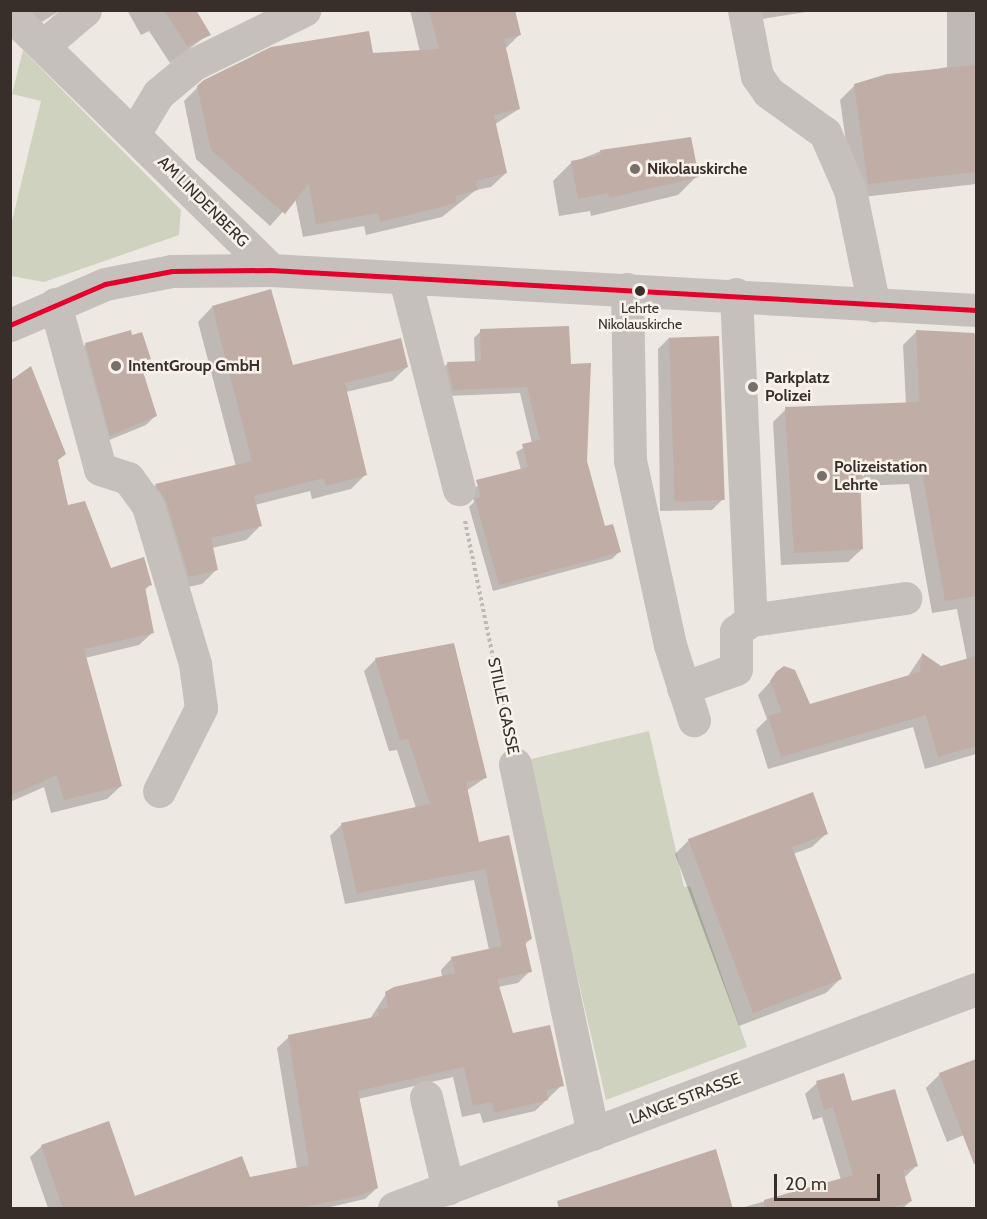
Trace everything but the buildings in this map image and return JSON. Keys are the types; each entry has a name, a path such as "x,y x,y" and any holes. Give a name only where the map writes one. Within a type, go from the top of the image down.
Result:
{"street":[{"path":"44,45 85,10"},
{"path":"134,134 158,94 194,64 304,10"},
{"path":"744,10 757,76 768,92 825,133 842,171 874,306"},
{"name":"AM LINDENBERG","path":"11,15 272,270"},
{"path":"272,270 405,279 736,294 874,306 976,310"},
{"name":"AM LINDENBERG","path":"10,325 105,284 172,271 272,270"},
{"path":"405,279 459,489"},
{"path":"627,289 630,460 683,687 694,720"},
{"path":"736,294 751,620"},
{"path":"55,304 100,469 128,478 148,506 195,664 201,708 159,791"},
{"path":"683,687 736,669 736,631 751,620 905,597"},
{"name":"STILLE GASSE","path":"515,764 593,1134"},
{"name":"LANGE STRASSE","path":"394,1209 976,989"},
{"path":"426,1097 448,1188"}],"path":[{"name":"STILLE GASSE","path":"459,489 515,764"}],"green space":[{"path":"23,50 181,210 179,235 44,282 11,276 11,225 41,101 12,94"},
{"path":"649,731 684,887 690,886 747,1047 606,1100 527,760"}],"transit line":[{"path":"10,325 105,284 172,271 271,270 976,310"}],"place":[{"name":"Nikolauskirche","path":"635,169"},
{"name":"Lehrte Nikolauskirche","path":"640,291"},
{"name":"IntentGroup GmbH","path":"116,366"},
{"name":"Parkplatz Polizei","path":"753,387"},
{"name":"Polizeistation Lehrte","path":"822,476"}]}
